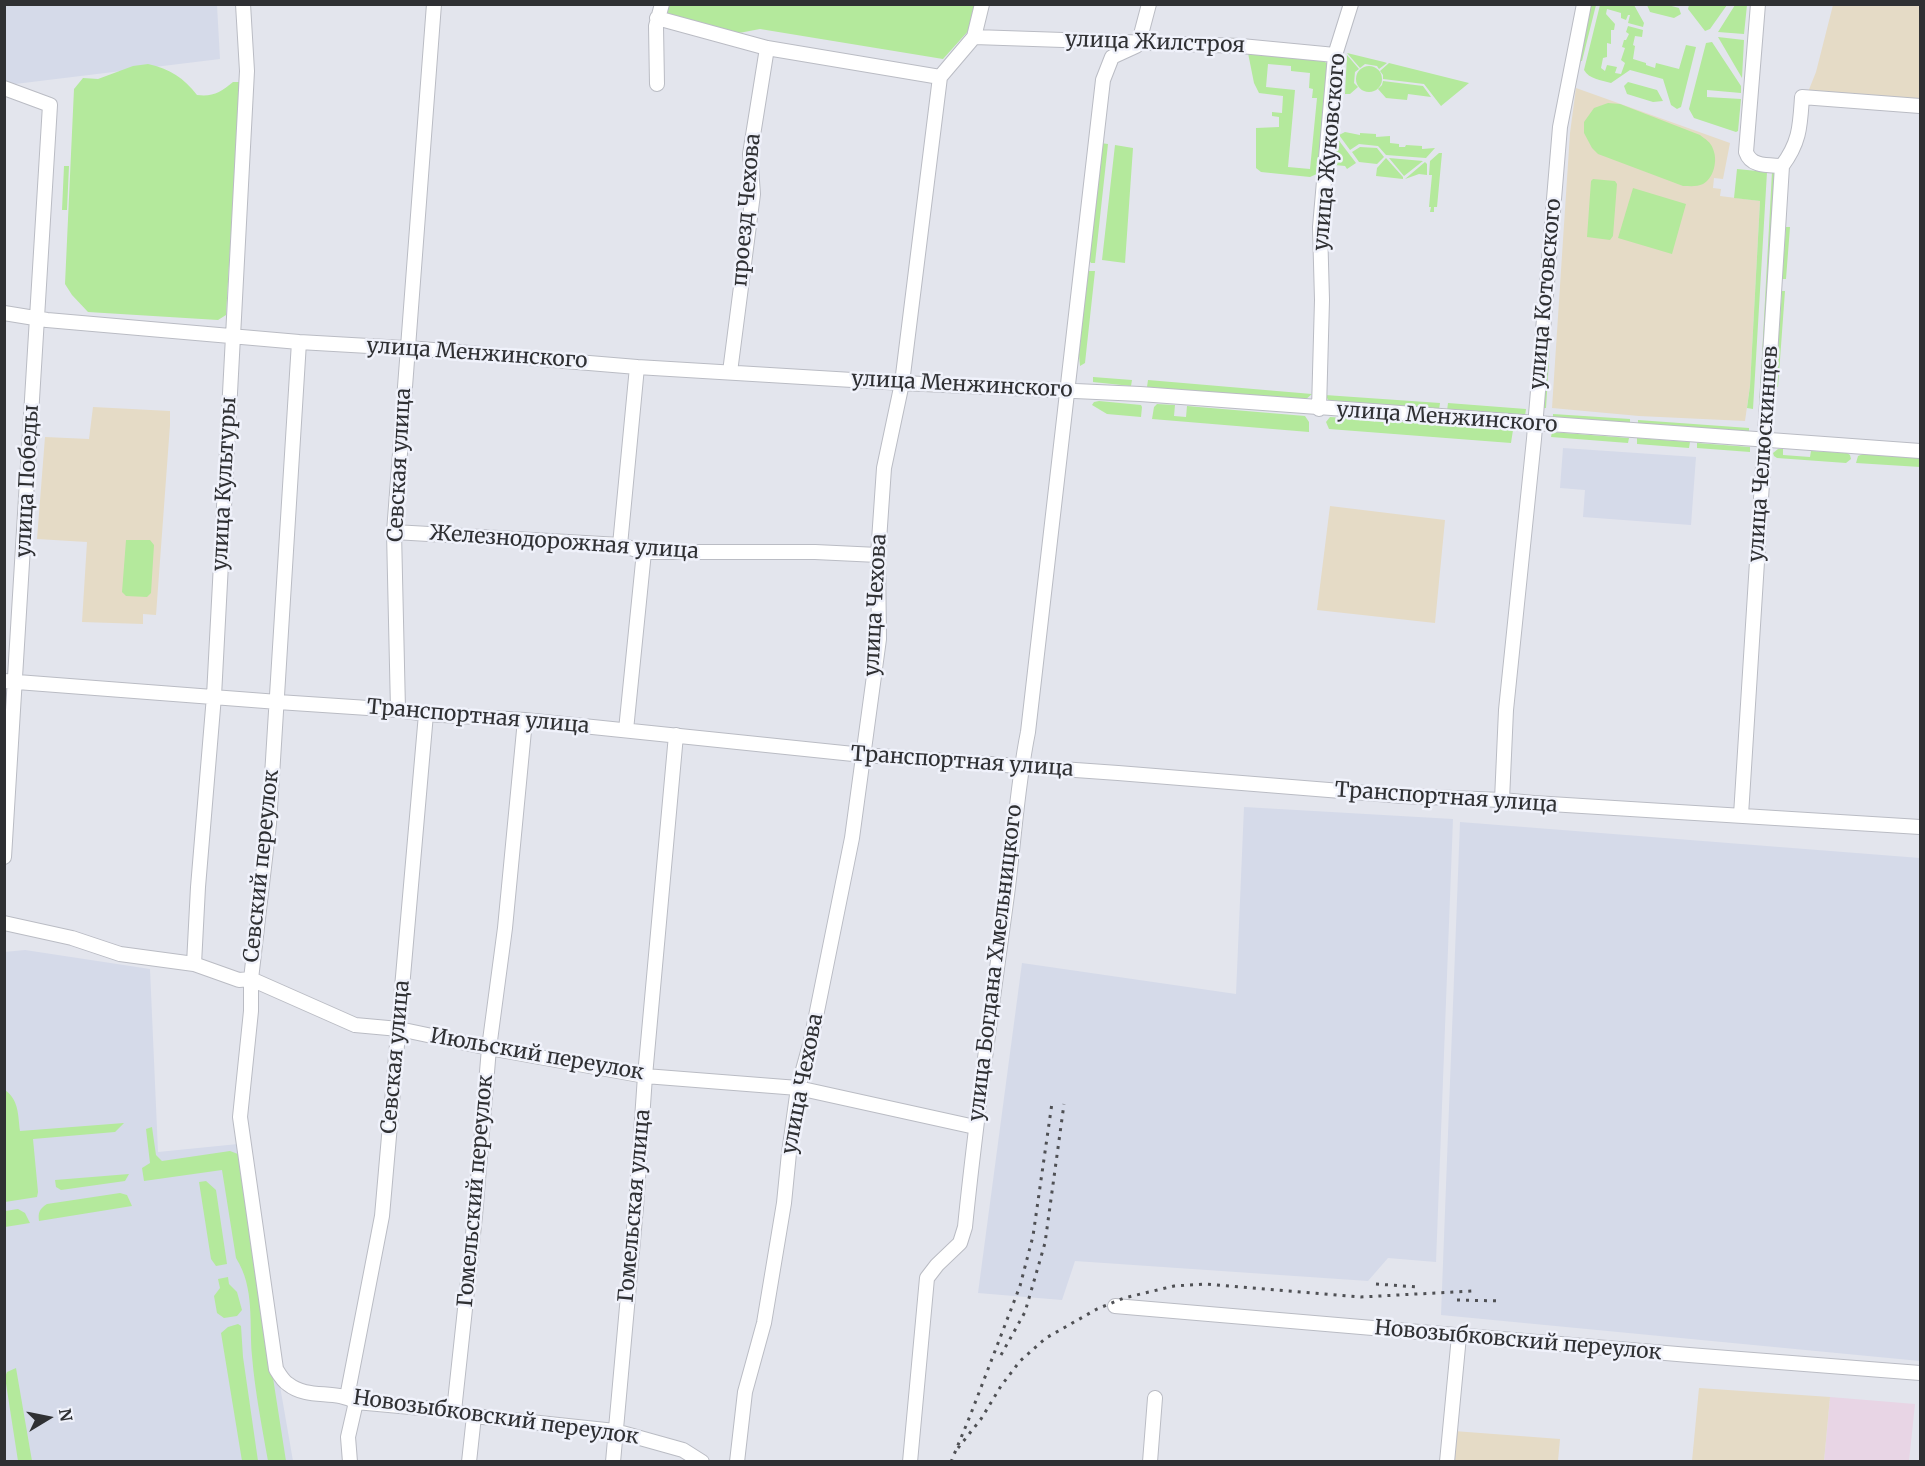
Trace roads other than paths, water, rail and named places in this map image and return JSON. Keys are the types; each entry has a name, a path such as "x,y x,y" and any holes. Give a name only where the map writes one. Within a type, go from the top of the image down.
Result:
{"street":[{"name":"улица Культуры","path":"194,964 214,696 247,71 243,4"},
{"name":"Севская улица","path":"398,710 394,532 434,4"},
{"path":"657,84 656,26 662,4"},
{"path":"657,18 767,48 940,77 974,37 982,4"},
{"path":"1139,42 1149,4"},
{"name":"улица Жуковского","path":"1319,409 1322,300 1320,227 1335,55 1350,4"},
{"name":"улица Котовского","path":"1502,800 1506,710 1535,424 1560,127 1584,4"},
{"path":"1758,4 1746,152 1748,159 1753,163 1782,166"},
{"name":"улица Жилстроя","path":"974,37 1241,46 1335,55"},
{"name":"улица Богдана Хмельницкого","path":"910,1461 927,1278 960,1243 965,1227 975,1126 1010,872 1021,766 1028,732 1103,80 1112,57 1136,46 1139,42"},
{"name":"проезд Чехова","path":"730,372 753,194 750,154 767,48"},
{"name":"улица Чехова","path":"737,1461 745,1392 764,1323 784,1203 798,1088 811,1041 852,838 879,639 878,555 884,468 902,383 940,77"},
{"name":"улица Победы","path":"4,88 50,105 38,319 10,681 4,856"},
{"name":"улица Челюскинцев","path":"1741,815 1782,166 1793,152 1800,134 1802,97 1920,106"},
{"name":"улица Менжинского","path":"4,313 38,319 298,342 407,348 637,367 1140,394 1920,452"},
{"name":"Севский переулок","path":"287,1384 276,1370 240,1117 251,1011 251,979 269,824 298,342"},
{"path":"620,545 637,367"},
{"name":"Железнодорожная улица","path":"394,532 620,545 644,552 815,552 878,555"},
{"path":"626,730 644,552"},
{"name":"Транспортная улица","path":"10,681 525,720 863,755 1403,796 1920,826"},
{"name":"Севская улица","path":"350,1461 348,1437 351,1399 382,1216 426,714"},
{"name":"Гомельский переулок","path":"454,1411 475,1216 489,1048 505,928 525,720"},
{"name":"Гомельская улица","path":"613,1461 676,735"},
{"name":"Июльский переулок","path":"4,923 72,938 120,954 194,964 239,980 251,979 355,1025 399,1029 645,1076 798,1088 975,1126"},
{"name":"Новозыбковский переулок","path":"1115,1306 1920,1373"},
{"path":"1447,1461 1459,1336"},
{"name":"Новозыбковский переулок","path":"287,1384 306,1394 454,1411 474,1416 615,1431 683,1450 702,1461"},
{"path":"1150,1461 1155,1398"},
{"path":"469,1461 474,1416"}],"railway":[{"path":"951,1462 1020,1286 1033,1236 1052,1103"},
{"path":"1001,1355 1025,1312 1045,1243 1064,1104"},
{"path":"958,1448 981,1419 1001,1386 1020,1361 1046,1338 1097,1309 1124,1298 1174,1286 1206,1284 1361,1297 1472,1291"},
{"path":"1376,1284 1418,1287"},
{"path":"1457,1300 1502,1301"}]}
